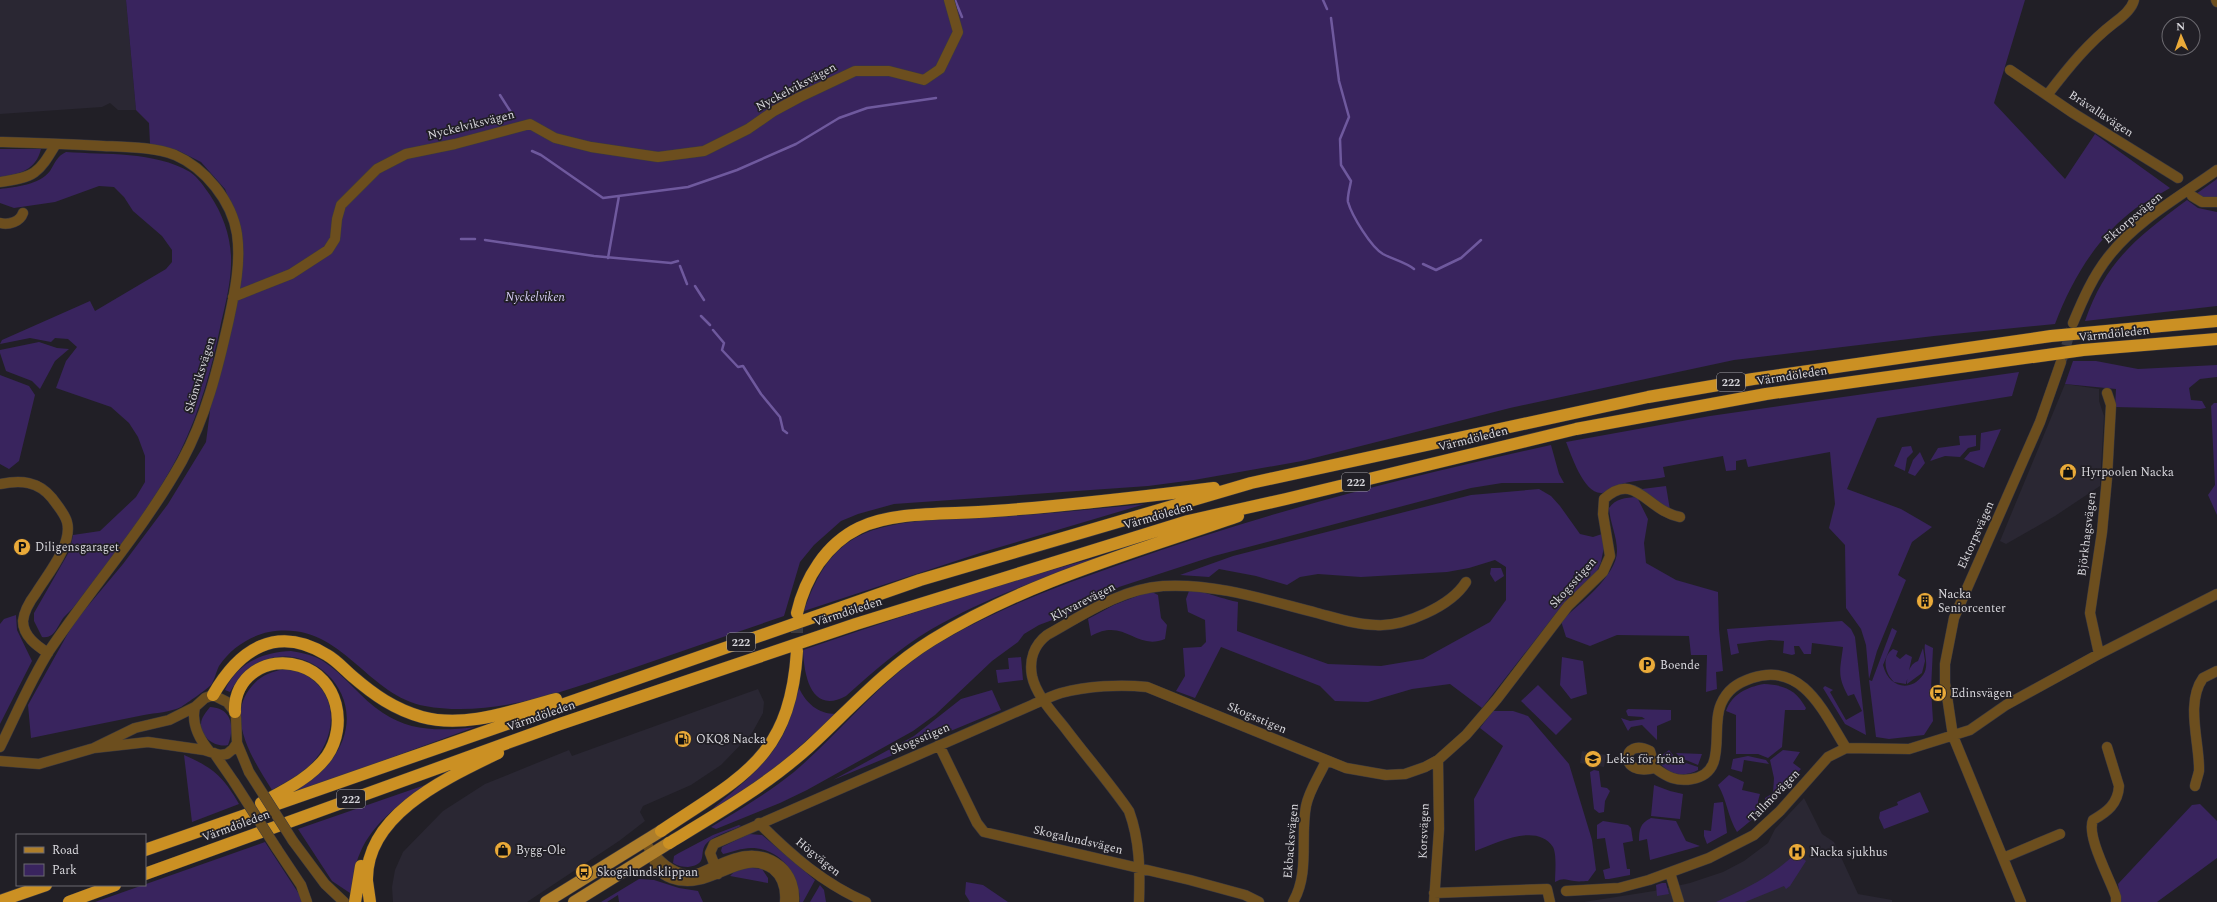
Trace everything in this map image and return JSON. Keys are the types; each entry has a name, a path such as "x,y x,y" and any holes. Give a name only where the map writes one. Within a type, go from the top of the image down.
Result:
{"highway":[{"name":"Värmdöleden","path":"146,850 920,580 1251,483 1648,397 1753,379 2050,336 2217,321"},
{"name":"Värmdöleden","path":"146,874 557,724 856,624 1067,557 1188,521 1286,500 1576,429 1766,394 2083,350 2217,339"},
{"path":"797,614 807,584 815,568 826,554 845,536 874,522 913,516 1116,500 1251,483"},
{"path":"669,843 714,816 781,771 809,747 878,681 931,641 959,624 1040,587 1286,500"},
{"path":"213,695 237,662 249,651 265,644 282,642 301,643 328,655 379,699 400,710 441,720 480,718 645,676"},
{"path":"661,831 744,774 765,752 780,729 786,713 794,685 797,651"},
{"path":"235,712 237,691 249,676 267,666 288,664 300,666 323,680 334,699 338,721 333,745 326,756 312,770 296,783 236,818"},
{"path":"355,902 358,892 360,866 370,841 380,828 405,807 450,777 557,724"},
{"path":"370,902 367,880 369,866 375,846 387,826 405,807"},
{"path":"0,901 43,886"},
{"path":"69,902 112,886"}],"main road":[{"path":"546,902 661,831"},
{"path":"574,902 669,843"}],"street":[{"name":"Nyckelviksvägen","path":"233,297 291,274 328,250 335,239 336,219 342,205 377,169 406,154 456,144 530,124 555,138 591,148 658,157 704,151 748,129 774,111 800,97 855,71 888,71 924,80 940,69 958,32 949,0"},
{"path":"2048,94 2080,54 2100,34 2122,17 2134,0"},
{"name":"Bråvallavägen","path":"2010,70 2048,94 2073,113 2178,178"},
{"name":"Skönviksvägen","path":"0,142 148,149 175,155 200,170 220,193 237,232 238,260 233,297 219,365 207,405 182,460 150,512 48,653 0,747"},
{"path":"0,182 32,175 42,168 56,144"},
{"name":"Ektorpsvägen","path":"2073,323 2090,284 2109,255 2120,243 2147,220 2217,170"},
{"path":"2192,196 2202,202 2217,202"},
{"path":"0,223 13,223 21,218 23,213"},
{"name":"Ektorpsvägen","path":"2021,902 1953,736 1945,683 1947,648 1954,618 2040,422 2061,362"},
{"name":"Björkhagsvägen","path":"2099,654 2090,613 2102,532 2106,485 2111,405 2107,393"},
{"path":"0,484 17,481 30,482 47,492 67,522 67,537 58,558 32,599 23,620 24,629 29,637 37,646 48,653"},
{"name":"Skogsstigen","path":"717,870 710,853 714,844 759,823 1060,693 1079,690 1119,686 1148,687 1326,761 1368,773 1386,775 1404,774 1425,767 1438,760 1466,735 1568,606 1603,572 1610,556 1603,514 1604,499 1624,488 1633,489 1663,511 1680,517"},
{"name":"Klyvarevägen","path":"1138,902 1141,868 1134,825 1129,811 1044,700 1033,681 1031,670 1032,656 1040,641 1047,635 1111,600 1128,594 1162,586 1210,587 1240,593 1337,618 1377,626 1408,620 1433,609 1460,592 1466,582"},
{"path":"1655,768 1673,779 1688,780 1705,774 1715,761 1718,720 1724,698 1736,683 1764,675 1788,677 1804,686 1846,748 1909,749 1953,736 1970,730 2006,705 2099,654 2217,594"},
{"path":"2196,786 2199,771 2193,718 2197,695 2203,678 2217,671"},
{"path":"0,761 39,764 94,748 135,728 169,720 195,706 205,698 213,695 227,702 235,712 237,743 249,772 293,841 325,884 344,902"},
{"path":"195,706 193,715 195,727 234,782 301,885 307,902"},
{"path":"94,748 148,742 227,754 234,749 237,743"},
{"name":"Skogalundsvägen","path":"939,745 977,823 984,832 1141,868 1245,895 1259,902"},
{"path":"2107,747 2119,786 2119,793 2117,799 2111,807 2093,820 2091,828 2093,838 2116,897 2116,902"},
{"name":"Tallmovägen","path":"1566,892 1619,888 1670,873 1709,858 1754,835 1780,811 1828,757 1846,748"},
{"name":"Korsvägen","path":"1434,898 1439,829 1438,760"},
{"name":"Ekbacksvägen","path":"1293,902 1299,893 1303,876 1306,804 1326,761"},
{"name":"Högvägen","path":"759,823 816,875 839,890 866,902"},
{"path":"2003,858 2060,834"},
{"path":"644,841 652,853 657,868 668,877 694,883 741,856 754,855 768,859 780,866 787,874 794,889 794,902"},
{"path":"717,870 748,862 764,864 775,871 782,880 785,902"},
{"path":"1670,873 1679,902"},
{"path":"1434,898 1547,889 1550,902"}],"shaded area":[{"path":"0,0 126,0 136,110 118,110 110,103 102,107 0,114"},
{"path":"2065,384 2099,389 2099,401 2104,416 2100,486 2055,516 2006,544 2000,541"},
{"path":"758,689 764,702 763,713 752,733 721,765 691,785 643,806 640,812 645,821 619,841 527,902 393,902 392,887 395,870 403,852 443,811 485,784 569,750 572,756"},
{"name":"Lekis för fröna","path":"1582,751 1606,755 1604,767 1580,763"},
{"name":"Nacka sjukhus","path":"1804,798 1822,834 1834,842 1858,894 1892,900 1892,902 1584,902 1654,891 1690,883 1723,872 1744,861 1768,843 1775,829"}],"green space":[{"name":"Nyckelviken","path":"126,0 2025,0 1994,103 2065,179 2095,134 2170,188 2136,208 2109,232 2087,260 2078,275 2069,291 2055,324 1934,336 1734,360 1510,408 1302,461 1194,480 1148,486 894,504 858,514 841,521 814,545 800,562 784,616 561,692 506,705 452,709 425,706 404,699 385,688 352,660 334,647 315,637 294,631 269,632 247,640 234,649 219,666 211,685 177,709 31,738 28,705 67,635 77,619 123,564 168,504 206,442 211,403 240,282 242,233 225,189 201,162 177,150 150,144 149,123 136,110"},
{"path":"0,149 41,149 35,162 26,170 0,177"},
{"path":"66,152 145,157 176,165 193,174 206,189 222,216 229,240 231,264 227,298 209,373 194,421 180,452 157,493 116,552 73,608 64,617 53,634 42,637 34,621 34,613 70,550 73,535 100,531 136,497 145,482 145,456 138,437 129,423 111,407 56,388 66,361 77,347 68,339 55,338 51,342 30,338 0,344 2,340 90,301 95,311 166,269 172,262 172,250 162,236 133,211 124,197 114,187 99,186 55,202 14,208 0,203 0,189 27,184 40,179 50,171 58,158"},
{"path":"2217,179 2217,198 2208,199 2196,194"},
{"path":"2187,200 2198,208 2217,212 2217,306 2085,321 2093,300 2114,266 2139,238"},
{"path":"39,342 57,348 69,349 55,361 40,389 32,381 6,371 0,353 0,350"},
{"path":"2073,361 2096,361 2138,369 2217,365 2217,377 2200,379 2189,388 2191,400 2202,401 2206,408 2115,407 2116,389 2065,384"},
{"path":"2019,372 2012,396 1877,418 1847,489 1901,509 1932,527 1912,542 1898,575 1906,580 1877,651 1869,679 1866,645 1861,629 1846,608 1845,545 1829,528 1835,504 1830,452 1748,467 1746,459 1736,461 1736,470 1726,471 1723,456 1663,467 1665,477 1625,483 1602,493 1595,492 1589,488 1584,481 1566,442 1710,416"},
{"path":"0,375 29,386 35,395 19,461 9,469 0,464"},
{"path":"2214,403 2217,403 2217,515 2208,495 2215,485 2211,406"},
{"path":"2001,429 1984,468 1964,459 1970,452 1980,450 1981,433"},
{"path":"1976,435 1976,446 1968,448 1960,457 1945,456 1930,461 1938,448 1960,445 1959,436"},
{"path":"1551,445 1559,474 1564,483 1502,483 1471,488 1214,556 1119,587 1071,613 1039,625 1024,634 1018,642 992,661 935,715 913,731 807,790 780,803 716,829 711,827 743,808 794,772 878,690 914,660 956,633 1003,610 1050,590 1099,572 1176,545 1282,512 1389,483"},
{"path":"1911,446 1913,452 1907,458 1905,471 1894,466 1902,447"},
{"path":"1920,452 1925,463 1915,476 1908,473 1913,460"},
{"path":"1666,486 1670,510 1640,490 1642,489"},
{"path":"1539,489 1551,496 1580,534 1593,537 1602,534 1604,547 1601,562 1594,578 1567,599 1482,708 1450,684 1412,689 1368,702 1335,701 1320,686 1221,647 1195,698 1176,691 1185,676 1183,648 1201,647 1206,642 1205,620 1188,612 1186,599 1189,591 1199,592 1238,602 1237,631 1328,664 1381,666 1423,659 1490,622 1506,600 1506,567 1495,560 1469,568 1447,572 1361,577 1318,574 1300,577 1287,585 1256,576 1219,569 1209,577 1180,575 1233,556 1471,495"},
{"path":"1637,497 1648,519 1644,543 1646,563 1676,580 1718,592 1719,629 1723,671 1716,672 1717,689 1706,692 1707,655 1691,655 1689,636 1617,635 1590,646 1566,637 1561,621 1604,580 1615,561 1617,545 1609,508 1618,500"},
{"path":"1145,504 983,552 804,611 817,579 829,560 837,552 855,538 891,525 932,520 1030,515"},
{"path":"1124,550 1025,585 953,617 897,652 846,696 834,701 825,700 817,696 812,690 808,681 805,670 803,650 1003,584"},
{"path":"1491,568 1501,568 1504,576 1495,582 1490,574"},
{"path":"1145,593 1154,593 1158,595 1161,618 1167,625 1165,639 1155,642 1146,641 1113,630 1103,631 1091,636 1088,619 1114,605"},
{"path":"16,615 17,630 32,661 0,724 0,624 4,619"},
{"path":"1842,621 1851,629 1855,637 1866,735 1845,724 1823,688 1825,686 1833,690 1830,692 1846,720 1862,711 1854,694 1848,696 1842,683 1840,668 1843,647 1812,643 1811,654 1804,654 1799,646 1794,646 1795,654 1792,655 1783,653 1784,641 1770,640 1737,644 1739,653 1731,655 1727,629"},
{"path":"1892,628 1897,631 1883,665 1889,678 1900,685 1906,686 1912,684 1923,675 1926,667 1925,644 1933,648 1931,689 1933,721 1924,735 1889,739 1876,737 1869,680 1872,681"},
{"path":"1923,648 1925,661 1922,673 1907,684 1909,670 1915,662 1918,661"},
{"path":"1893,649 1898,651 1896,656 1900,659 1906,654 1912,657 1906,684 1894,682 1888,675 1886,661 1889,652"},
{"path":"291,651 304,653 323,661 339,673 367,701 383,713 405,724 428,729 475,727 292,794 326,767 345,734 346,708 337,685 320,668 298,658 274,658 250,668 230,692 225,690 236,673 252,661 271,654"},
{"path":"1021,657 1023,680 998,683 996,670 1009,669 1008,658"},
{"path":"1562,657 1583,661 1587,694 1571,699 1560,685"},
{"path":"284,669 296,671 306,675 319,686 328,700 331,721 330,731 322,750 316,759 300,773 272,790 250,753 241,725 241,711 244,698 255,682 266,674"},
{"path":"1764,684 1784,687 1794,693 1806,708 1805,710 1785,710 1782,747 1768,758 1758,754 1736,754 1736,715 1726,711 1732,700 1741,692"},
{"path":"1538,685 1572,719 1556,735 1521,701"},
{"path":"799,688 813,707 824,712 836,714 769,774 709,812 758,769 775,748 782,737 792,713"},
{"path":"992,690 1001,710 833,780 914,736 961,699"},
{"path":"210,707 223,711 230,720 231,732 228,745 223,746 214,743 206,738 204,734 201,722"},
{"path":"1628,709 1671,710 1671,720 1657,726 1657,740 1642,725 1631,727 1628,731 1621,718 1630,721 1645,719 1642,717 1628,716 1626,711"},
{"path":"1493,711 1513,711 1528,716 1569,764 1592,840 1596,870 1588,881 1563,879 1555,882 1555,859 1553,847 1546,840 1537,836 1527,835 1516,837 1475,851 1474,799 1503,746 1480,728"},
{"path":"1669,750 1677,760 1698,767 1698,770 1686,774 1669,771 1657,759"},
{"path":"1783,750 1800,752 1793,763 1801,769 1765,810 1765,798 1773,793 1774,778 1770,760"},
{"path":"1676,753 1702,754 1698,765 1681,758"},
{"path":"184,755 202,764 216,774 228,787 239,804 192,822"},
{"path":"1748,756 1766,760 1769,764 1744,760 1742,772 1731,769 1733,759"},
{"path":"1594,770 1599,771 1601,787 1607,788 1610,791 1605,801 1604,812 1599,813 1594,809 1590,772"},
{"path":"1729,775 1744,782 1742,790 1760,794 1758,801 1760,813 1737,832 1718,785"},
{"path":"428,784 398,806 380,822 372,832 358,858 353,895 332,881 298,829"},
{"path":"1654,785 1683,794 1680,819 1651,816"},
{"path":"1920,792 1929,812 1884,829 1879,818 1880,812 1898,805 1897,802"},
{"path":"1723,802 1727,833 1707,844 1704,836 1704,830 1711,831 1714,803"},
{"path":"2200,804 2217,821 2217,858 2157,902 2121,902 2118,884 2192,805"},
{"path":"1651,818 1676,821 1686,841 1700,846 1650,860 1647,839 1639,841 1639,837 1642,825"},
{"path":"1603,821 1628,825 1631,828 1633,841 1623,843 1627,869 1630,869 1630,875 1605,879 1603,870 1610,868 1605,838 1597,839 1597,825"},
{"path":"739,825 741,826 720,834 709,841 703,849 699,863 688,867 673,863 674,856 679,853 713,835"},
{"path":"749,834 762,835 815,880 803,902 800,902 799,892 792,873 779,858 771,853 761,849 751,848 723,854 721,851 722,847"},
{"path":"265,842 299,894 302,902 95,902 140,886 146,886 146,884"},
{"path":"1796,853 1806,861 1790,886 1786,889 1784,886 1745,902 1716,902 1748,887 1778,869"},
{"path":"744,867 762,869 768,878 768,883 730,876 736,870"},
{"path":"639,879 654,880 679,888 698,891 703,902 619,902 618,895 607,902 601,902"},
{"path":"966,882 983,885 1008,902 970,902 965,894"},
{"path":"1666,883 1669,894 1657,896 1656,885"},
{"path":"820,885 824,890 826,902 810,902"}],"waterway":[{"path":"955,0 962,17"},
{"path":"1323,0 1327,9"},
{"path":"1331,18 1339,81 1349,117 1340,139 1341,165 1351,181 1348,202 1362,231 1373,245 1383,254 1414,269"},
{"path":"500,95 514,117"},
{"path":"532,151 541,155 603,198 688,187 737,170 796,144 839,118 867,108 936,98"},
{"path":"608,258 619,196"},
{"path":"461,239 475,239"},
{"path":"485,240 594,256 671,263 678,261"},
{"path":"1423,264 1436,270 1461,258 1481,240"},
{"path":"680,266 687,284"},
{"path":"695,286 704,300"},
{"path":"701,316 710,325"},
{"path":"713,330 724,343 722,350 738,367 743,366 761,394 780,417 783,430 787,433"}],"tunnel":[{"path":"2062,360 2071,329"},
{"path":"797,613 797,651"}],"place":[{"name":"Hyrpoolen Nacka","path":"2068,472"},
{"name":"Diligensgaraget","path":"22,547"},
{"name":"Nacka Seniorcenter","path":"1925,601"},
{"name":"Boende","path":"1647,665"},
{"name":"Edinsvägen","path":"1938,693"},
{"name":"OKQ8 Nacka","path":"683,739"},
{"name":"Lekis för fröna","path":"1593,759"},
{"name":"Bygg-Ole","path":"503,850"},
{"name":"Nacka sjukhus","path":"1797,852"},
{"name":"Skogalundsklippan","path":"584,872"}]}
